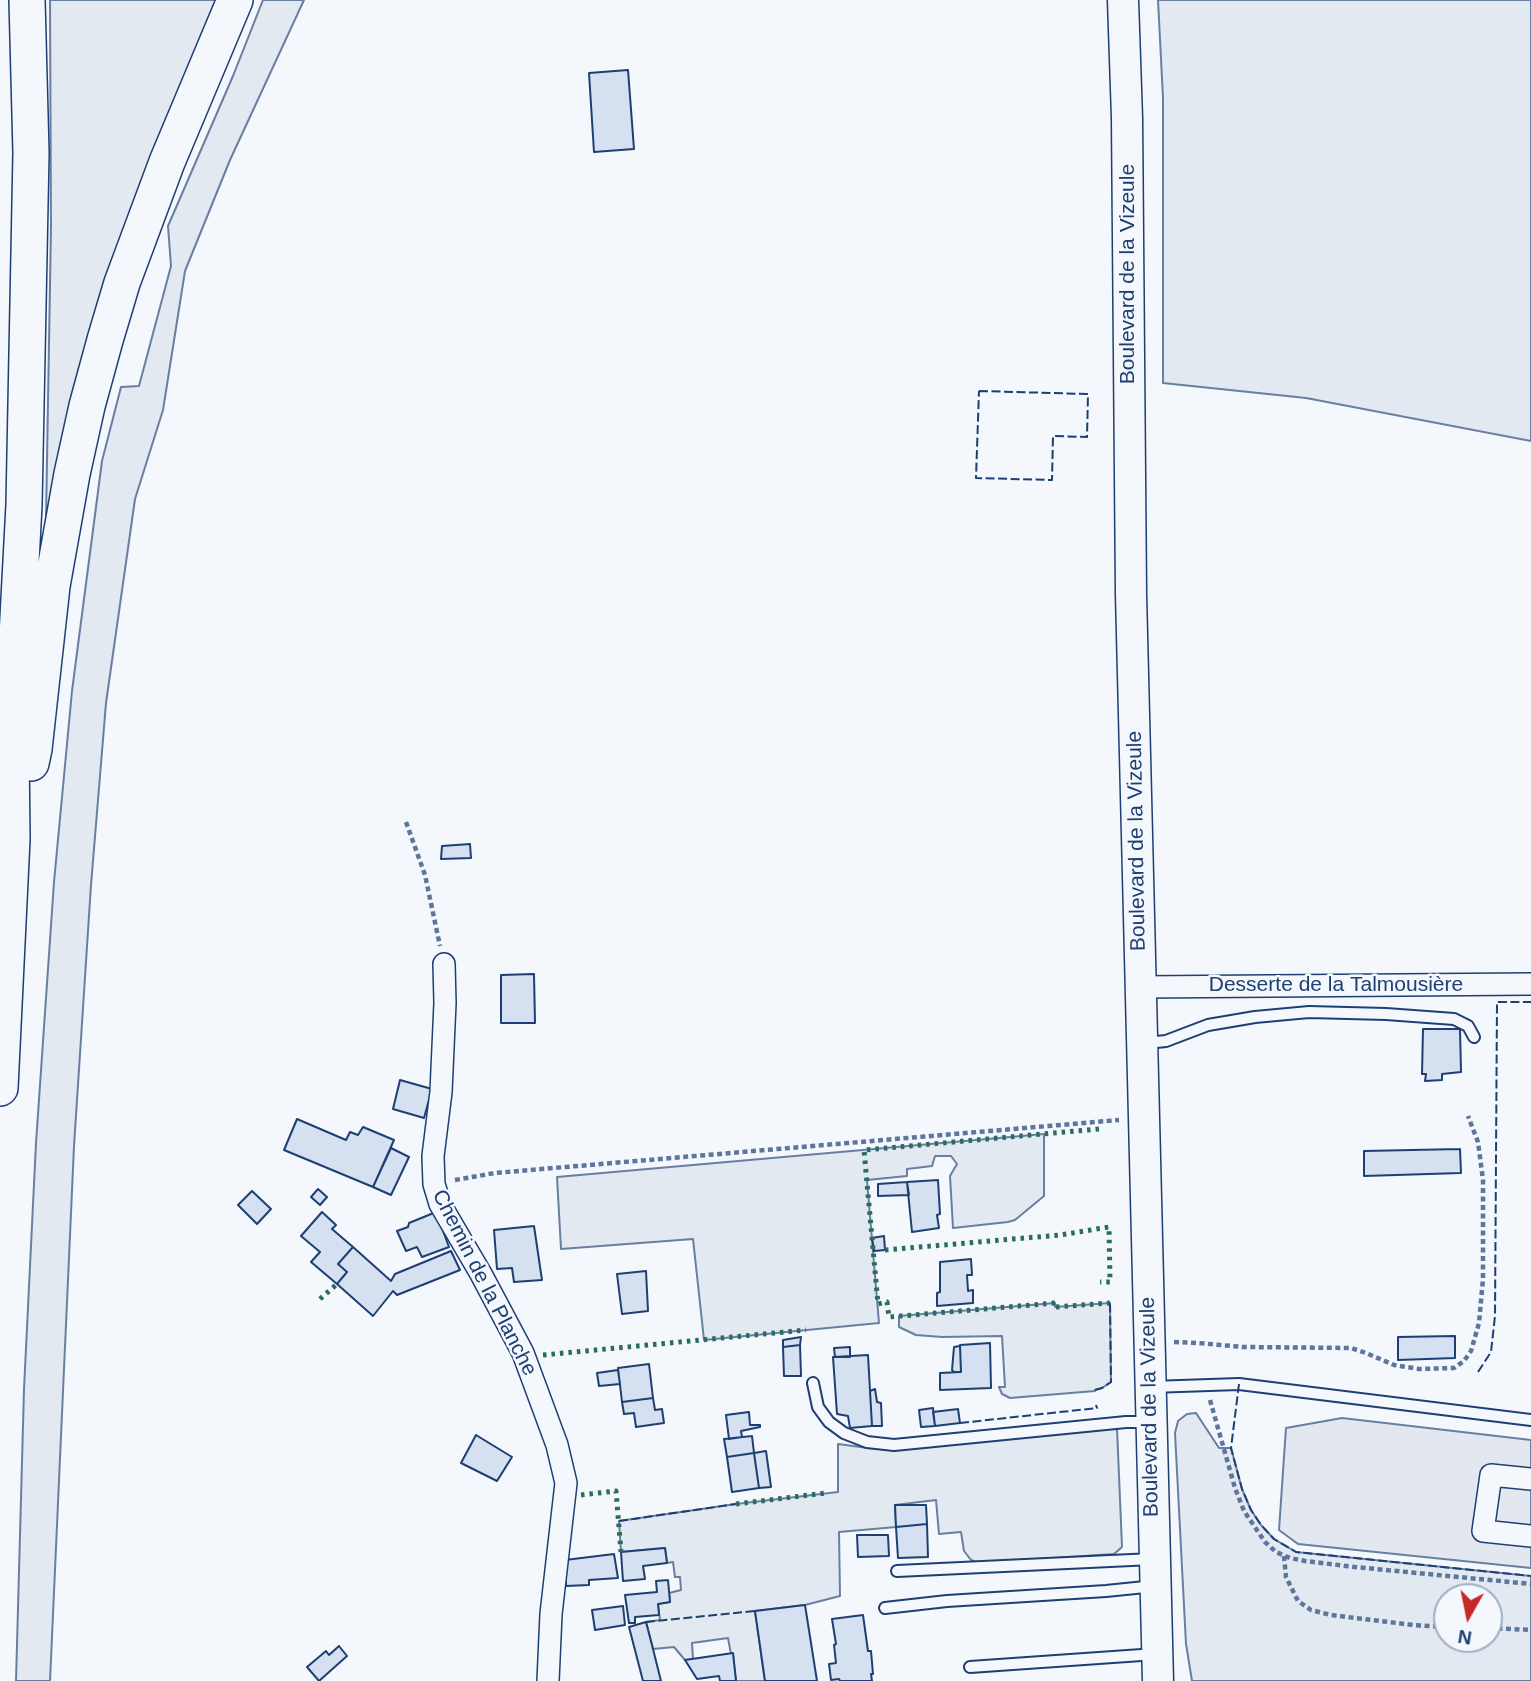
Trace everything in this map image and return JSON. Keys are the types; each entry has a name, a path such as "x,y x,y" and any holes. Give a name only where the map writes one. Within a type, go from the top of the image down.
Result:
{"highway":[{"path":"0,1088 12,839 11,749 24,505 31,153 27,0"},
{"path":"12,839 34,749 52,586 72,474 94,380 122,283 142,229 235,0"}],"main road":[{"name":"Boulevard de la Vizeule","path":"1123,0 1127,118 1131,594 1158,1668"}],"street":[{"name":"Chemin de la Planche","path":"444,964 441,1092 433,1156 434,1184 440,1204 481,1273 523,1353 558,1445 566,1483 551,1614 548,1681"},
{"name":"Desserte de la Talmousière","path":"1140,987 1531,984"},
{"path":"1531,1479 1490,1475 1483,1531 1531,1536"}],"lane":[{"path":"1142,1044 1166,1041 1208,1025 1309,1012 1454,1019 1468,1026 1474,1037"},
{"path":"813,1383 818,1407 829,1422 844,1433 867,1442 894,1445 1116,1423 1151,1422"},
{"path":"1150,1387 1239,1384 1531,1420"},
{"path":"897,1571 1154,1572"},
{"path":"886,1608 947,1601 1106,1591 1154,1572"},
{"path":"970,1667 1158,1668"}],"path":[{"path":"406,822 425,875 444,964"},
{"path":"1149,1342 1243,1347 1352,1348 1394,1365 1419,1369 1454,1368 1464,1361 1471,1351 1478,1330 1483,1279 1483,1180 1478,1142 1468,1116"},
{"path":"434,1184 495,1173 1143,1118"},
{"path":"1205,1385 1244,1511 1265,1542 1276,1552 1305,1561 1531,1584"},
{"path":"1283,1555 1286,1577 1298,1601 1311,1610 1331,1615 1433,1626"},
{"path":"1503,1629 1531,1630"}],"shaded area":[{"path":"50,0 218,0 63,442 46,518 51,227"},
{"path":"263,0 304,0 230,160 185,271 163,410 135,499 106,703 91,885 74,1146 50,1681 16,1681 24,1389 36,1143 54,882 72,691 102,461 121,387 139,386 171,266 168,226"},
{"path":"1158,0 1531,0 1531,441 1306,398 1163,383 1163,98"},
{"path":"1044,1134 1044,1196 1015,1220 1008,1222 953,1228 950,1176 957,1164 951,1156 935,1156 932,1166 907,1169 907,1176 867,1180 879,1323 704,1340 693,1239 561,1249 557,1177"},
{"path":"1055,1303 1055,1307 1110,1303 1111,1382 1102,1388 1095,1391 1010,1398 1002,1394 999,1387 1005,1387 1002,1336 916,1335 899,1327 899,1316"},
{"path":"1196,1413 1219,1448 1231,1448 1242,1489 1251,1510 1274,1539 1296,1552 1531,1576 1531,1681 1192,1681 1186,1644 1175,1433 1178,1421 1187,1414"},
{"path":"1342,1418 1531,1440 1531,1568 1298,1544 1279,1530 1286,1428"},
{"path":"1117,1428 1122,1547 1114,1554 979,1563 971,1560 964,1551 961,1532 939,1534 936,1500 895,1505 896,1527 839,1532 840,1596 805,1605 755,1611 765,1681 736,1681 728,1638 692,1643 693,1659 685,1660 674,1647 653,1649 646,1622 660,1620 658,1604 670,1602 669,1593 681,1590 680,1577 675,1577 673,1562 667,1563 665,1548 621,1552 619,1521 838,1492 838,1444 894,1450"}],"building":[{"path":"628,70 634,149 594,152 589,73"},
{"path":"470,844 471,858 441,859 442,846"},
{"path":"534,974 535,1023 501,1023 501,975"},
{"path":"1423,1029 1460,1029 1461,1072 1442,1074 1442,1080 1425,1081 1426,1074 1422,1074"},
{"path":"400,1080 432,1089 424,1118 393,1109"},
{"path":"297,1119 346,1140 350,1132 358,1135 363,1127 394,1140 373,1187 284,1150"},
{"path":"391,1148 409,1157 391,1195 373,1187"},
{"path":"1460,1149 1461,1173 1364,1176 1364,1151"},
{"path":"938,1180 939,1228 912,1232 907,1182"},
{"path":"907,1182 909,1195 878,1196 878,1184"},
{"path":"318,1189 327,1197 320,1205 311,1197"},
{"path":"252,1191 271,1209 257,1224 238,1205"},
{"path":"322,1212 336,1225 332,1229 353,1247 338,1264 347,1272 337,1284 311,1262 320,1252 301,1236"},
{"path":"436,1212 449,1247 422,1257 417,1247 406,1251 397,1231"},
{"path":"534,1226 542,1280 514,1282 512,1268 497,1269 494,1230"},
{"path":"884,1236 885,1250 874,1251 872,1238"},
{"path":"353,1247 391,1281 395,1274 451,1251 460,1270 397,1295 393,1291 373,1316 337,1284 347,1272 338,1264"},
{"path":"971,1259 972,1275 967,1275 968,1291 973,1290 973,1303 937,1306 940,1262"},
{"path":"646,1271 648,1311 622,1314 617,1274"},
{"path":"1455,1336 1455,1358 1398,1360 1398,1337"},
{"path":"801,1337 800,1345 783,1347 783,1340"},
{"path":"990,1343 991,1388 940,1390 940,1373 961,1372 960,1345"},
{"path":"800,1345 801,1376 784,1376 783,1347"},
{"path":"960,1346 961,1372 954,1372 954,1347"},
{"path":"850,1347 850,1357 835,1357 834,1348"},
{"path":"868,1355 872,1426 850,1428 848,1416 837,1414 833,1357"},
{"path":"649,1364 653,1398 622,1402 618,1368"},
{"path":"618,1370 620,1384 599,1386 597,1373"},
{"path":"875,1389 877,1402 881,1403 882,1426 872,1426 870,1391"},
{"path":"653,1398 655,1410 662,1409 664,1423 636,1427 634,1413 624,1414 622,1402"},
{"path":"933,1408 935,1426 921,1427 919,1410"},
{"path":"958,1409 960,1423 935,1426 933,1412"},
{"path":"749,1412 750,1425 760,1427 741,1431 742,1437 729,1439 726,1415"},
{"path":"476,1435 512,1457 497,1481 461,1463"},
{"path":"752,1436 754,1453 727,1457 724,1439"},
{"path":"766,1451 771,1487 759,1488 754,1453"},
{"path":"754,1453 759,1488 732,1492 727,1457"},
{"path":"895,1505 926,1505 927,1524 896,1527"},
{"path":"927,1524 928,1557 898,1558 896,1527"},
{"path":"857,1535 888,1535 889,1556 858,1557"},
{"path":"665,1548 667,1563 643,1566 645,1579 623,1581 621,1552"},
{"path":"614,1554 618,1578 589,1580 589,1585 566,1586 565,1560"},
{"path":"668,1580 670,1602 658,1604 659,1615 635,1617 635,1623 629,1623 625,1595 657,1592 656,1581"},
{"path":"805,1605 817,1681 765,1681 755,1611"},
{"path":"623,1606 625,1625 595,1630 592,1610"},
{"path":"863,1615 868,1651 871,1651 872,1681 831,1680 829,1664 836,1663 832,1619"},
{"path":"646,1622 661,1681 643,1681 629,1627"},
{"path":"339,1646 347,1656 319,1681 307,1667 326,1651 329,1655"},
{"path":"733,1653 736,1681 720,1681 719,1676 697,1679 685,1660"}],"hedge":[{"path":"1099,1129 864,1150 878,1304 887,1302 889,1317 1055,1303 1055,1307 1110,1303"},
{"path":"885,1250 1060,1235 1109,1227 1110,1282 1100,1282"},
{"path":"320,1299 337,1284"},
{"path":"543,1355 806,1330"},
{"path":"581,1495 616,1491 621,1552"},
{"path":"736,1504 826,1493"}],"fence":[{"path":"979,391 1088,394 1087,437 1053,436 1052,480 976,478 979,391"},
{"path":"1478,1372 1491,1352 1495,1316 1497,1002 1531,1002"},
{"path":"1095,1390 1111,1382 1110,1303"},
{"path":"1239,1384 1231,1448 1242,1489 1251,1510 1274,1539 1296,1552 1531,1576"},
{"path":"960,1423 1097,1408 1096,1405"},
{"path":"619,1521 736,1504"},
{"path":"646,1622 755,1611"}]}
